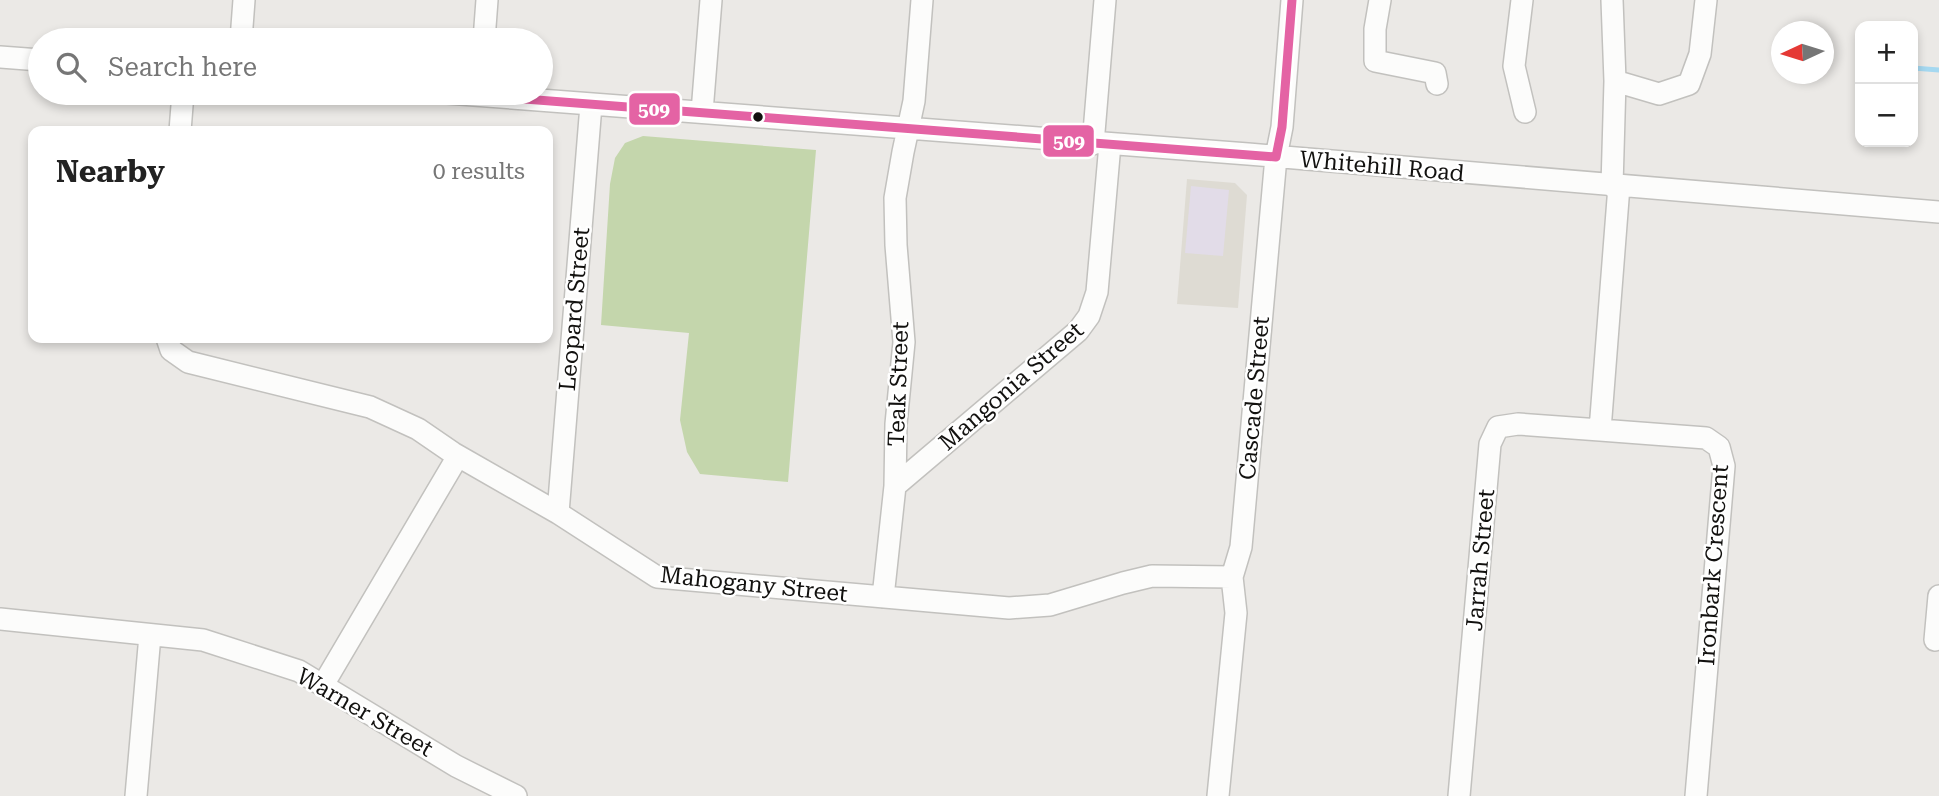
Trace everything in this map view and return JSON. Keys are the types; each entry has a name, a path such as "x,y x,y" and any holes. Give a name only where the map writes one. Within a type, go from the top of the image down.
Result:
{"street":[{"path":"242,28 244,0"},
{"path":"485,28 487,0"},
{"path":"702,112 711,0"},
{"name":"Teak Street","path":"883,597 895,486 904,342 895,198 914,101 922,0"},
{"name":"Mangonia Street","path":"895,486 1078,331 1089,316 1097,292 1105,0"},
{"name":"Cascade Street","path":"1219,796 1236,613 1232,577 1241,547 1292,0"},
{"path":"1380,0 1375,61 1436,73 1437,84"},
{"path":"1522,0 1514,66 1525,112"},
{"path":"1600,430 1616,186 1612,0"},
{"path":"1615,81 1659,94 1689,84 1700,54 1706,0"},
{"path":"0,57 28,59"},
{"name":"Whitehill Road","path":"553,101 1939,212"},
{"path":"180,126 182,105"},
{"name":"Leopard Street","path":"558,513 591,105"},
{"name":"Mahogany Street","path":"169,343 171,350 188,362 370,407 418,429 457,456 558,513 657,578 1009,608 1050,605 1152,576 1232,577"},
{"name":"Jarrah Street","path":"1459,796 1490,444 1498,427 1518,424 1600,430"},
{"name":"Ironbark Crescent","path":"1600,430 1706,439 1719,447 1724,466 1696,796"},
{"path":"323,685 457,456"},
{"path":"1935,640 1939,596"},
{"name":"Warner Street","path":"0,619 203,640 299,671 456,766 516,796"},
{"path":"136,796 150,635"}],"shaded area":[{"path":"1187,179 1235,183 1247,195 1238,308 1177,304"}],"green space":[{"path":"643,136 816,150 788,482 700,474 687,452 680,420 689,333 601,325 610,184 615,158 625,143"}],"building":[{"path":"1191,186 1229,190 1223,256 1185,253"}],"waterway":[{"path":"1918,68 1939,70"}],"transit line":[{"name":"509","path":"1276,157 1282,127 1292,0"},
{"name":"509","path":"553,101 1276,157"}]}
